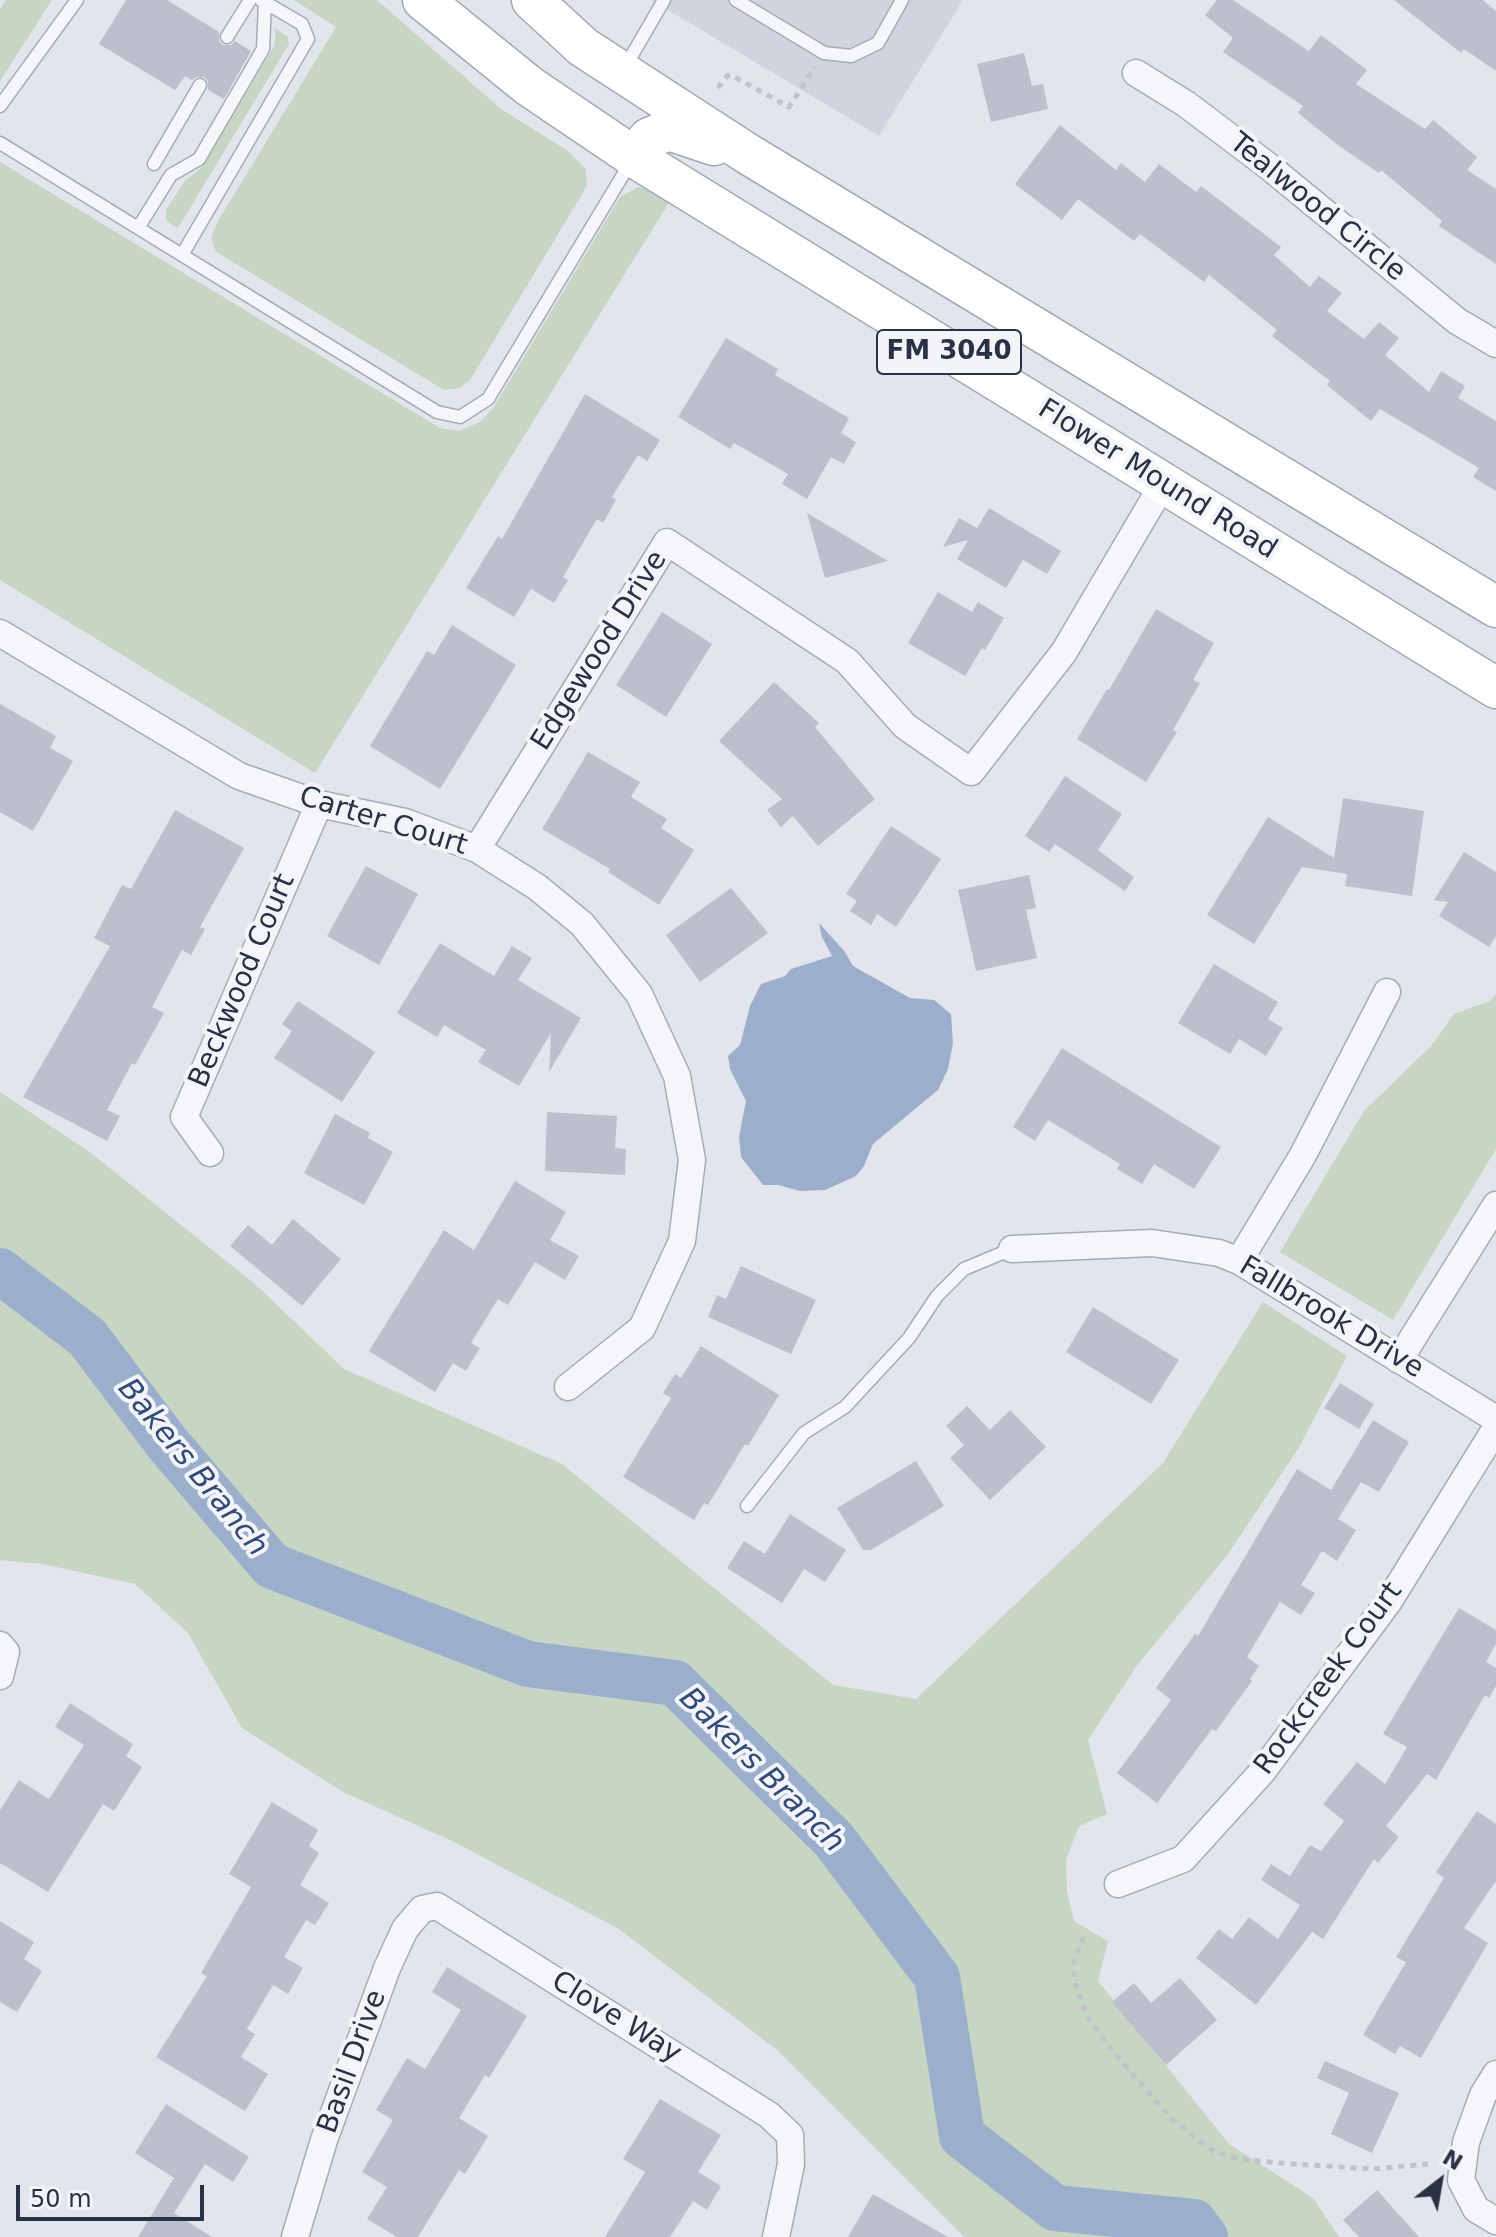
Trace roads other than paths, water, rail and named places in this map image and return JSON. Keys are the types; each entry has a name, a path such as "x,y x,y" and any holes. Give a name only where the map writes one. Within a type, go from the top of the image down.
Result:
{"main road":[{"name":"Flower Mound Road","path":"423,0 529,86 634,157 1496,688"},
{"name":"FM 3040","path":"532,0 583,47 748,154 1496,607"},
{"path":"634,157 649,138 669,130 748,154"}],"street":[{"name":"Tealwood Circle","path":"1136,73 1186,104 1267,165 1457,321 1496,344"},
{"name":"Edgewood Drive","path":"477,849 667,542 847,661 905,726 971,772 1064,652 1163,484"},
{"name":"Carter Court","path":"0,633 239,776 319,804 405,822 477,849 537,887 582,924 639,994 677,1076 692,1160 682,1241 642,1328 568,1387"},
{"name":"Beckwood Court","path":"210,1153 184,1117 319,804"},
{"path":"1239,1261 1303,1155 1387,992"},
{"path":"1399,1360 1496,1205"},
{"name":"Fallbrook Drive","path":"1012,1249 1152,1243 1204,1249 1239,1261 1496,1419"},
{"name":"Rockcreek Court","path":"1118,1884 1183,1859 1262,1772 1389,1601 1496,1428"},
{"name":"Clove Way","path":"437,1906 769,2115 790,2135 791,2164 776,2237"},
{"name":"Basil Drive","path":"295,2237 324,2140 387,1968 405,1929 422,1909 437,1906"},
{"path":"1496,2074 1483,2095 1466,2142 1461,2180 1476,2209 1496,2221"}],"lane":[{"path":"0,106 77,0"},
{"path":"227,37 250,0"},
{"path":"623,72 664,0"},
{"path":"736,0 824,53 851,56 878,43 902,0"},
{"path":"182,255 308,39 302,24 263,1"},
{"path":"138,228 171,175 199,159 263,49 263,1"},
{"path":"154,164 200,85"},
{"path":"0,143 437,412 460,417 488,399 634,157"},
{"path":"747,1506 804,1433 845,1407 909,1338 937,1296 964,1269 1012,1249"}],"water":[{"path":"819,923 845,952 853,966 910,998 934,1000 951,1014 953,1043 948,1069 938,1090 873,1144 856,1176 825,1190 800,1191 778,1185 763,1185 741,1157 739,1137 746,1101 730,1069 728,1056 740,1045 750,1006 761,984 785,976 791,969 832,956"}],"waterway":[{"name":"Bakers Branch","path":"0,1271 87,1337 167,1443 272,1566 528,1664 675,1683 834,1840 937,1977 962,2136 1055,2208 1194,2222 1205,2237"}]}
